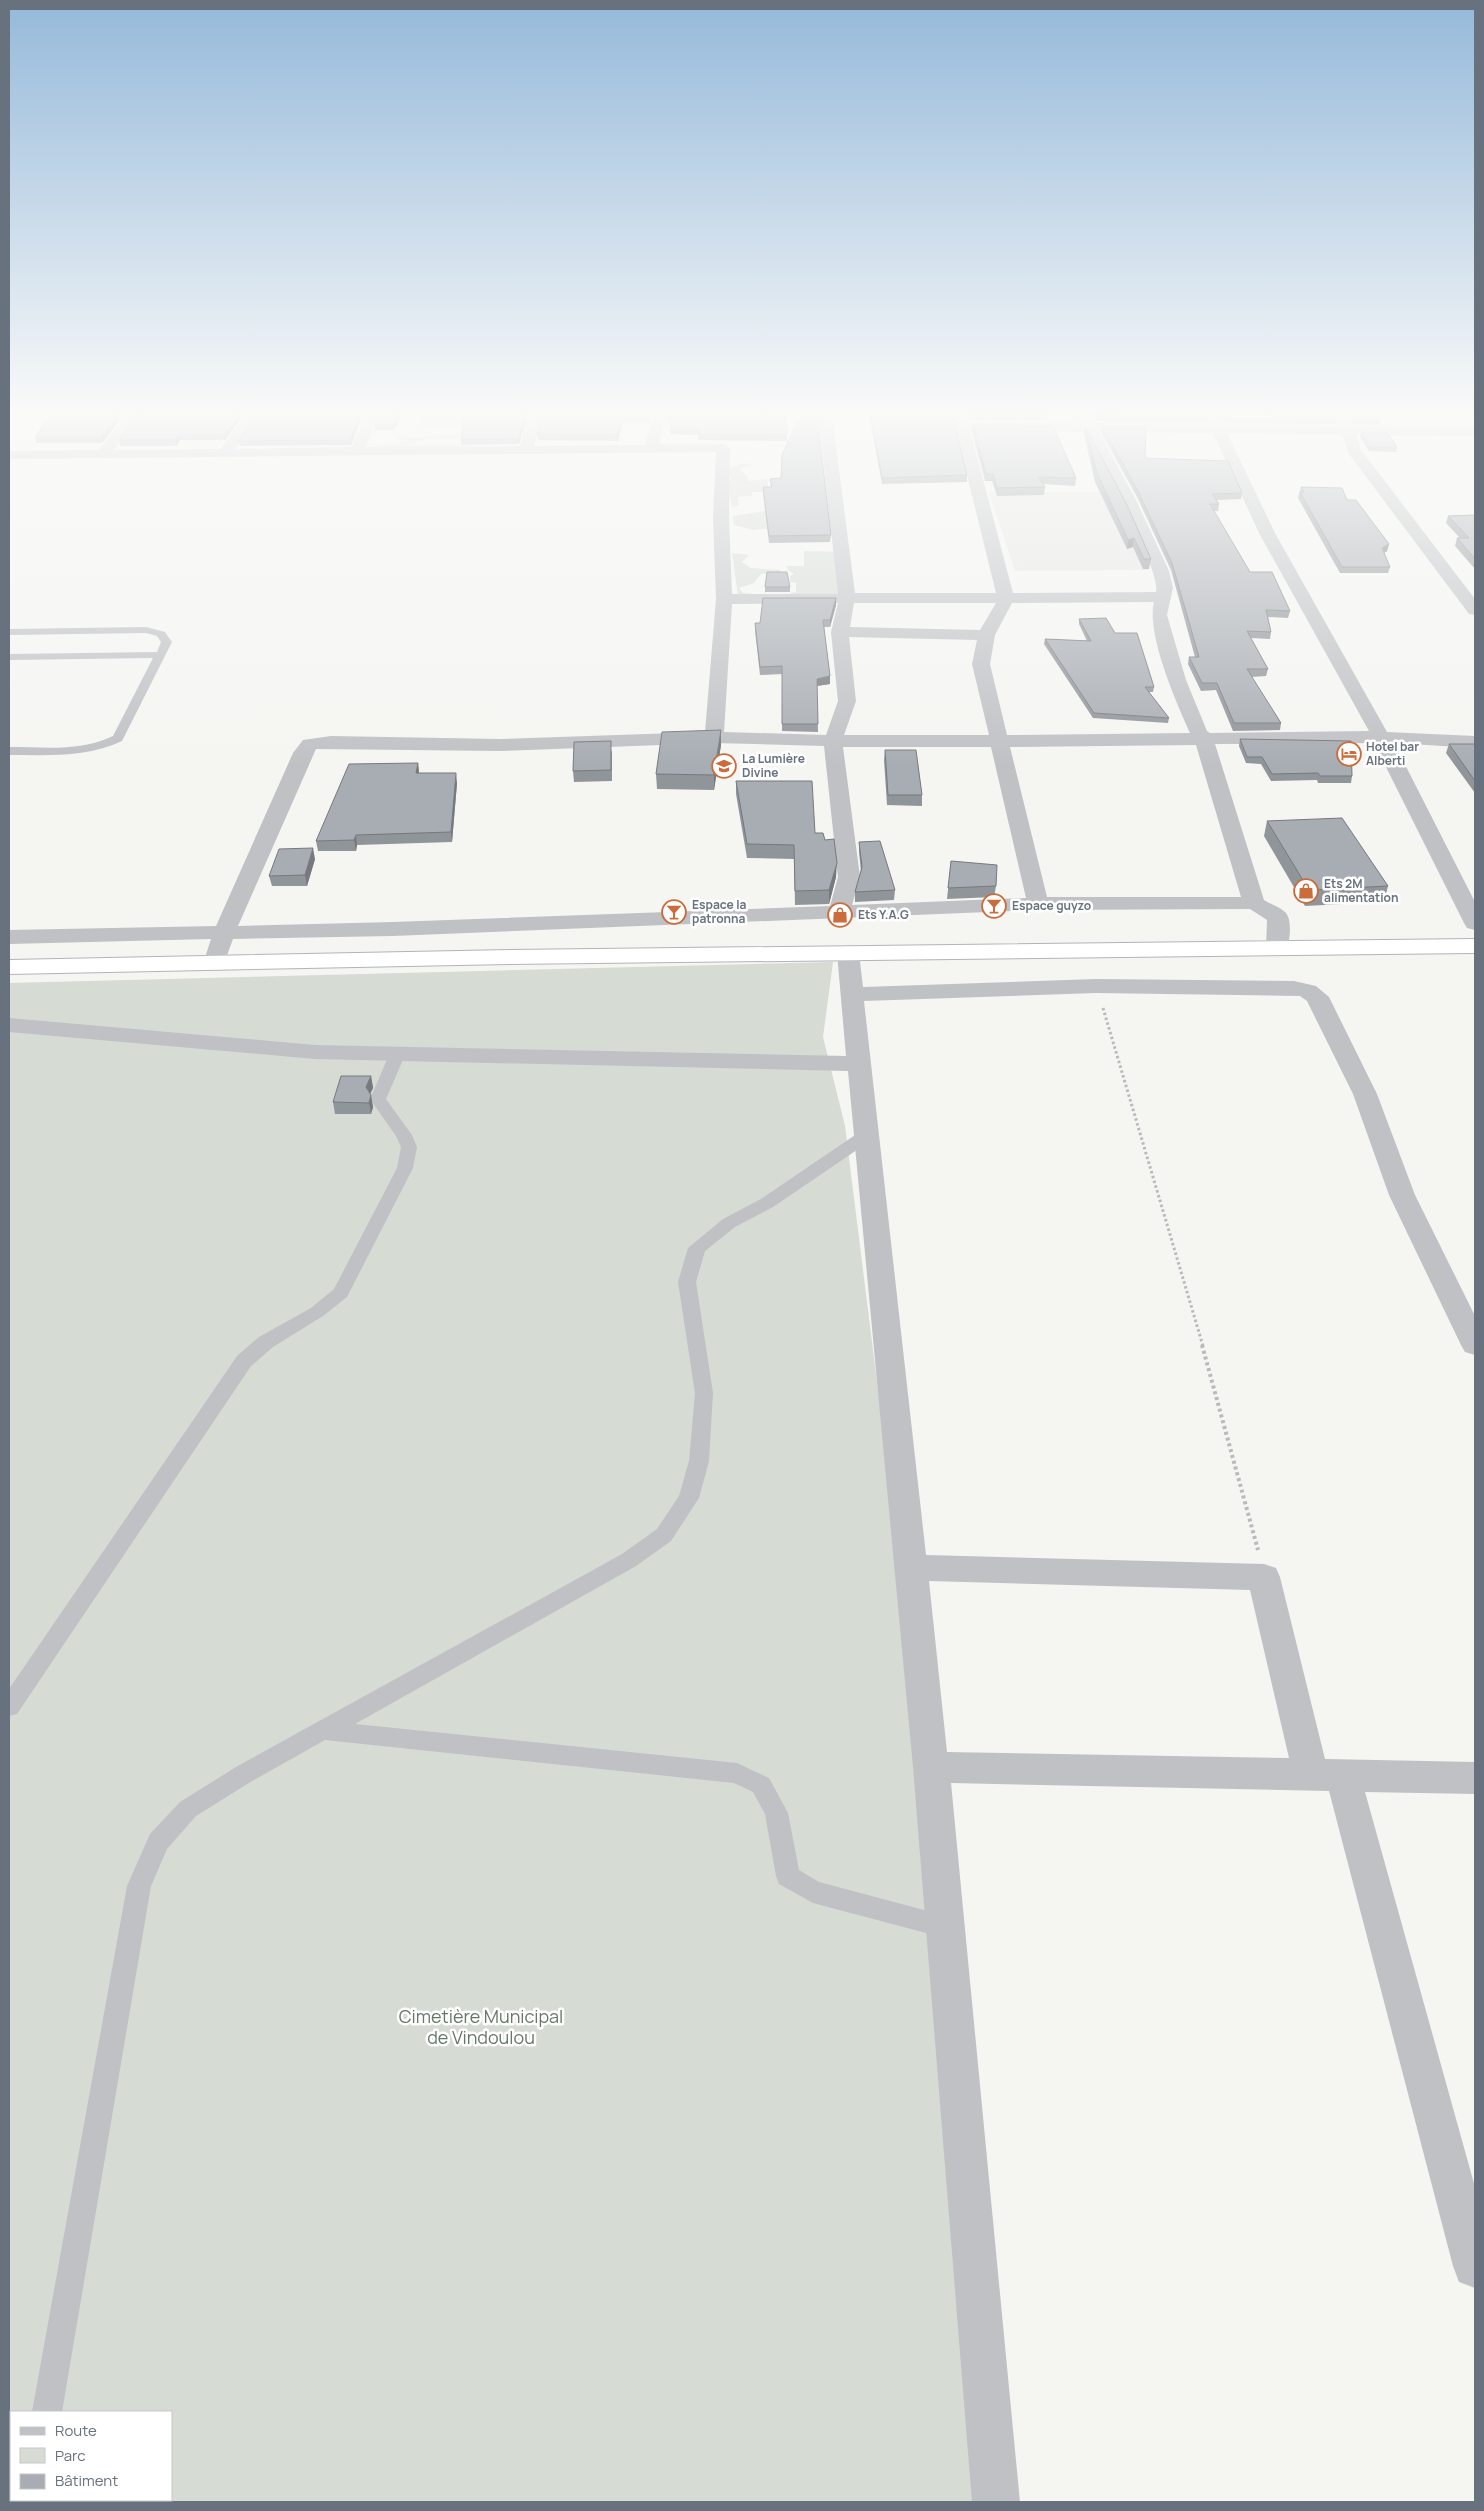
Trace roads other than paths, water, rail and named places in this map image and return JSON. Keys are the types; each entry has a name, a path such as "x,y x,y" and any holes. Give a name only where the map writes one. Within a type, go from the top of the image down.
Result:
{"highway":[{"path":"9,967 848,953 1475,946"}],"street":[{"path":"714,737 724,599 721,531"},
{"path":"839,531 847,598 840,632 847,701 833,741 849,877 839,912"},
{"path":"989,531 1006,599 986,635 981,664 1038,904"},
{"path":"1143,531 1162,571 1165,588 1159,615 1177,680 1199,733 1203,737 1254,903"},
{"path":"1266,531 1381,737 1475,923"},
{"path":"1415,531 1475,610"},
{"path":"724,599 1162,597"},
{"path":"840,632 986,635"},
{"path":"214,964 226,931 304,753 310,744 331,742 500,745 714,737 833,741 1000,741 1203,737 1381,737 1475,742"},
{"path":"9,938 226,931 393,929 1038,904 1254,903 1278,916 1277,947"},
{"path":"848,953 931,1768 996,2502"},
{"path":"853,994 1096,986 1294,988 1308,991 1317,997 1365,1094 1402,1195 1475,1345"},
{"path":"9,1025 315,1052 860,1064"},
{"path":"911,1568 1264,1577 1327,1776 1475,2266"},
{"path":"931,1768 1475,1778"}],"lane":[{"path":"9,632 146,630 161,634 167,642 118,738 104,746 86,750 9,751"},
{"path":"9,657 161,655"},
{"path":"9,1707 244,1361 266,1342 317,1312 341,1293 405,1168 409,1147 404,1135 378,1099 397,1055"},
{"path":"47,2411 138,1886 158,1842 188,1809 322,1730 629,1560 664,1535 689,1498 699,1461 704,1393 687,1282 696,1248 729,1222 768,1203 867,1135"},
{"path":"322,1730 737,1773 761,1785 776,1813 788,1876 813,1892 945,1926"}],"place":[{"name":"Hotel bar Alberti","path":"1349,754"},
{"name":"La Lumière Divine","path":"724,766"},
{"name":"Ets 2M alimentation","path":"1306,891"},
{"name":"Espace guyzo","path":"994,906"},
{"name":"Espace la patronna","path":"674,912"},
{"name":"Ets Y.A.G","path":"840,915"}],"park label":[{"name":"Cimetière Municipal de Vindoulou","path":"481,2027"}]}
